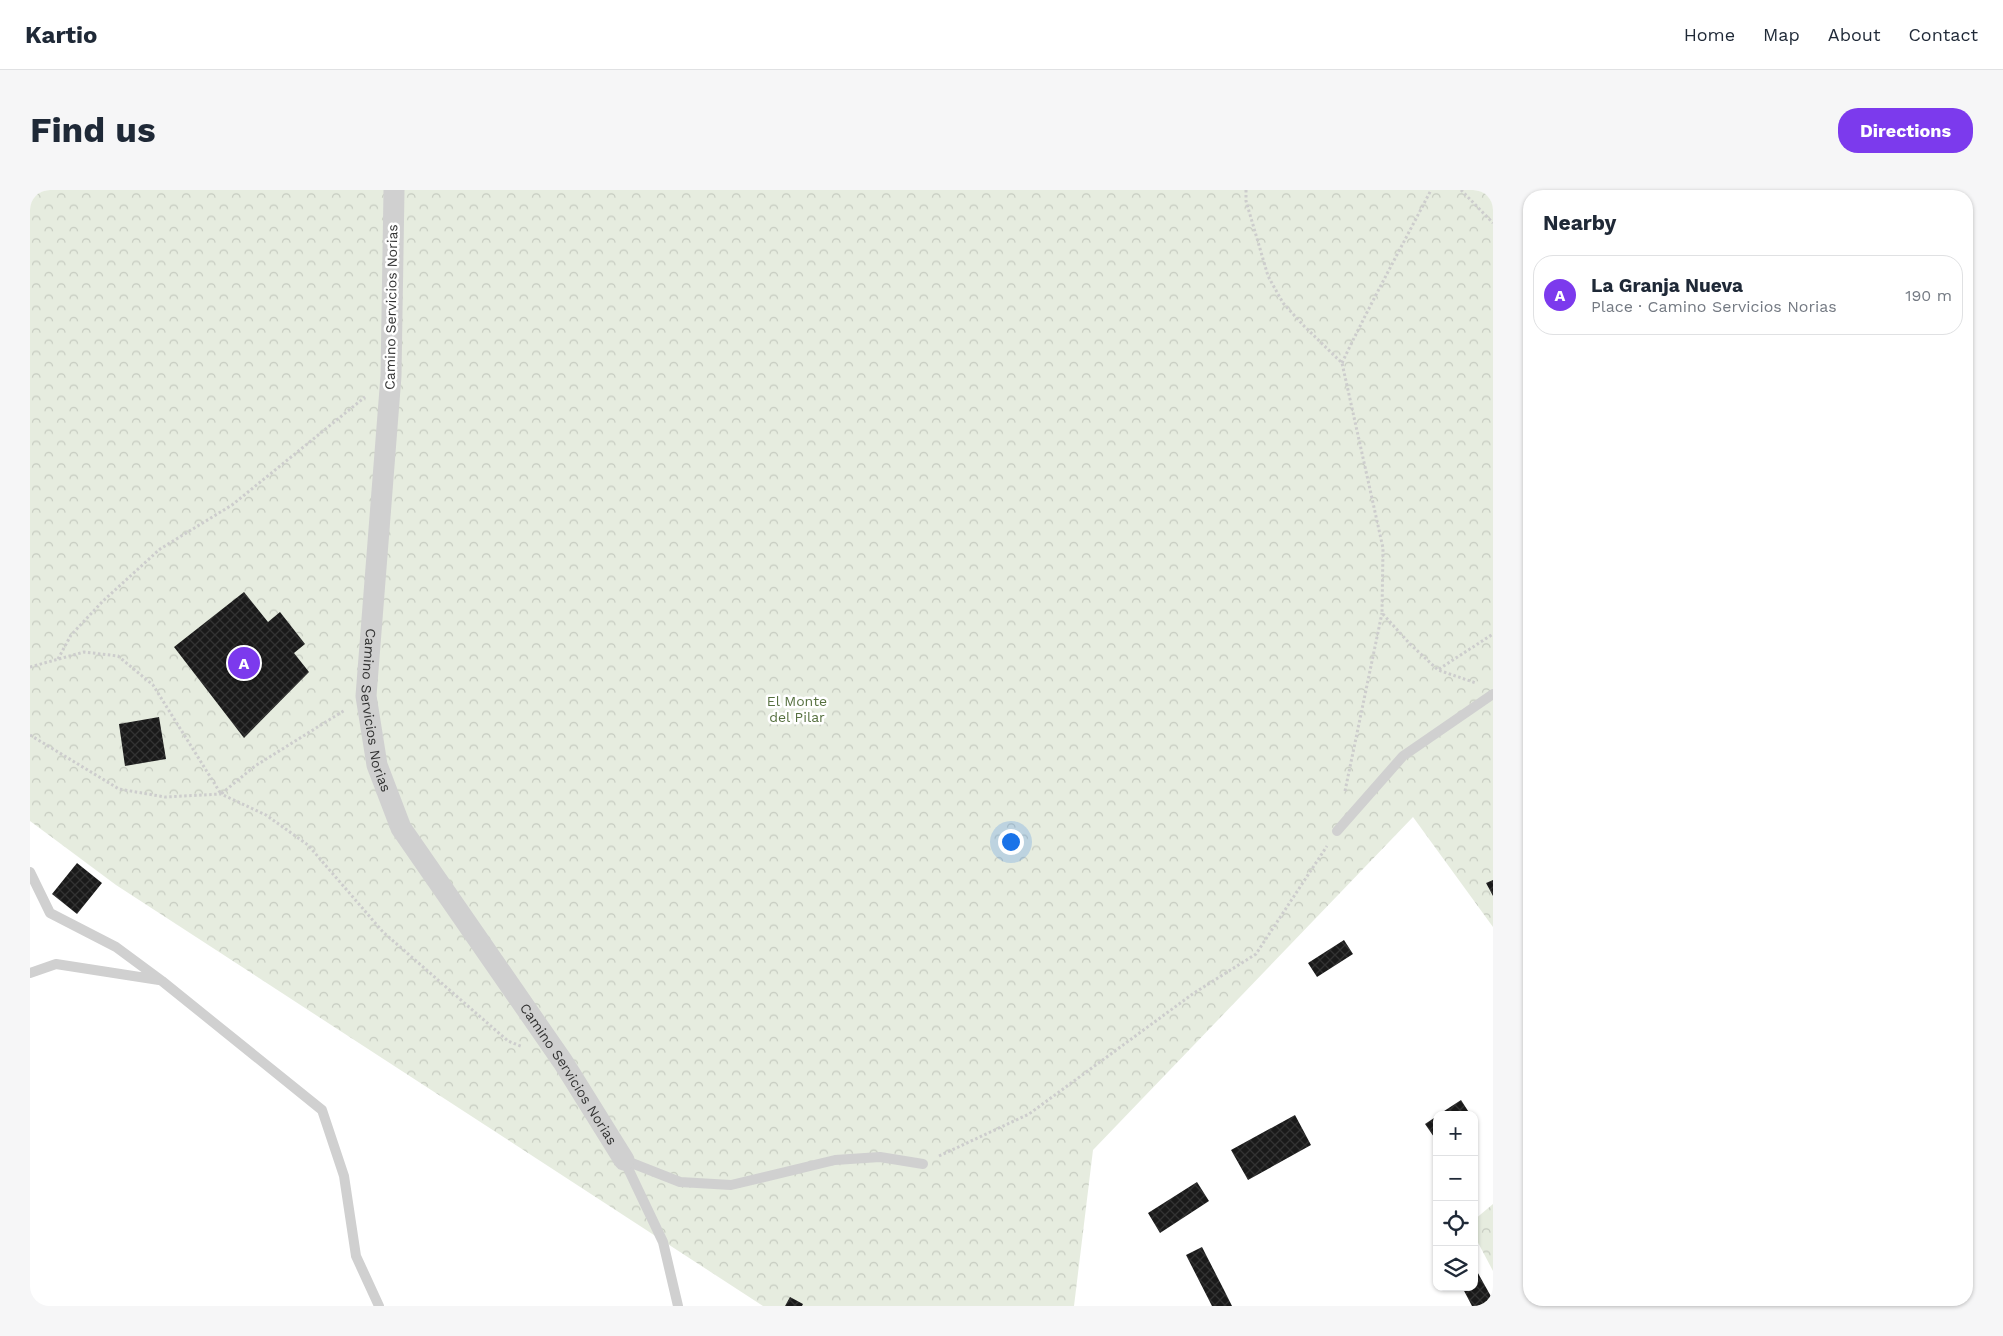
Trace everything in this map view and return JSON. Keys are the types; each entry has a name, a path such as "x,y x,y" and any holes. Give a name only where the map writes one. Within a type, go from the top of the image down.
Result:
{"street":[{"name":"Camino Servicios Norias","path":"394,190 391,376 366,696 377,765 401,828 563,1062 624,1160"}],"lane":[{"path":"1337,831 1402,756 1493,694"},
{"path":"30,872 50,913 116,947 162,980 322,1110 344,1176 356,1256 379,1306"},
{"path":"30,973 56,964 162,980"},
{"path":"624,1160 680,1182 731,1185 835,1160 880,1157 923,1164"},
{"path":"624,1160 664,1242 678,1306"}],"path":[{"path":"1246,190 1246,201 1268,276 1279,297 1304,326 1342,363 1383,548 1382,613 1345,793"},
{"path":"1342,363 1366,311 1431,190"},
{"path":"1461,190 1493,223"},
{"path":"58,659 72,635 103,601 160,549 232,505 391,376"},
{"path":"1382,613 1410,644 1438,670 1484,686"},
{"path":"1438,670 1493,634"},
{"path":"30,668 84,652 118,656 153,685 221,794"},
{"path":"221,794 255,766 366,696"},
{"path":"30,735 119,789 165,797 221,794 266,815 308,845 383,932 508,1041 526,1048"},
{"path":"923,1164 1029,1114 1194,993 1256,954 1337,831"}],"green space":[{"name":"El Monte del Pilar","path":"30,190 1493,190 1493,927 1413,817 1093,1150 1074,1306 763,1306 116,885 30,821"},
{"path":"1493,1204 1493,1271 1478,1243 1478,1217"}],"building":[{"path":"244,592 268,622 280,612 305,644 294,653 309,672 244,738 174,647"},
{"path":"159,717 166,759 125,766 119,724"},
{"path":"77,863 102,883 77,914 52,894"},
{"path":"1493,880 1493,896 1486,883"},
{"path":"1344,940 1353,954 1317,977 1308,963"},
{"path":"1461,1100 1468,1111 1444,1111"},
{"path":"1295,1115 1311,1145 1248,1180 1231,1150"},
{"path":"1433,1119 1433,1136 1425,1124"},
{"path":"1197,1182 1209,1201 1160,1233 1148,1213"},
{"path":"1202,1247 1232,1306 1212,1306 1186,1255"},
{"path":"1478,1273 1493,1300 1493,1306 1472,1306 1464,1291 1478,1291"},
{"path":"790,1297 803,1304 802,1306 785,1306"}],"place":[{"name":"La Granja Nueva","path":"244,663"}]}
